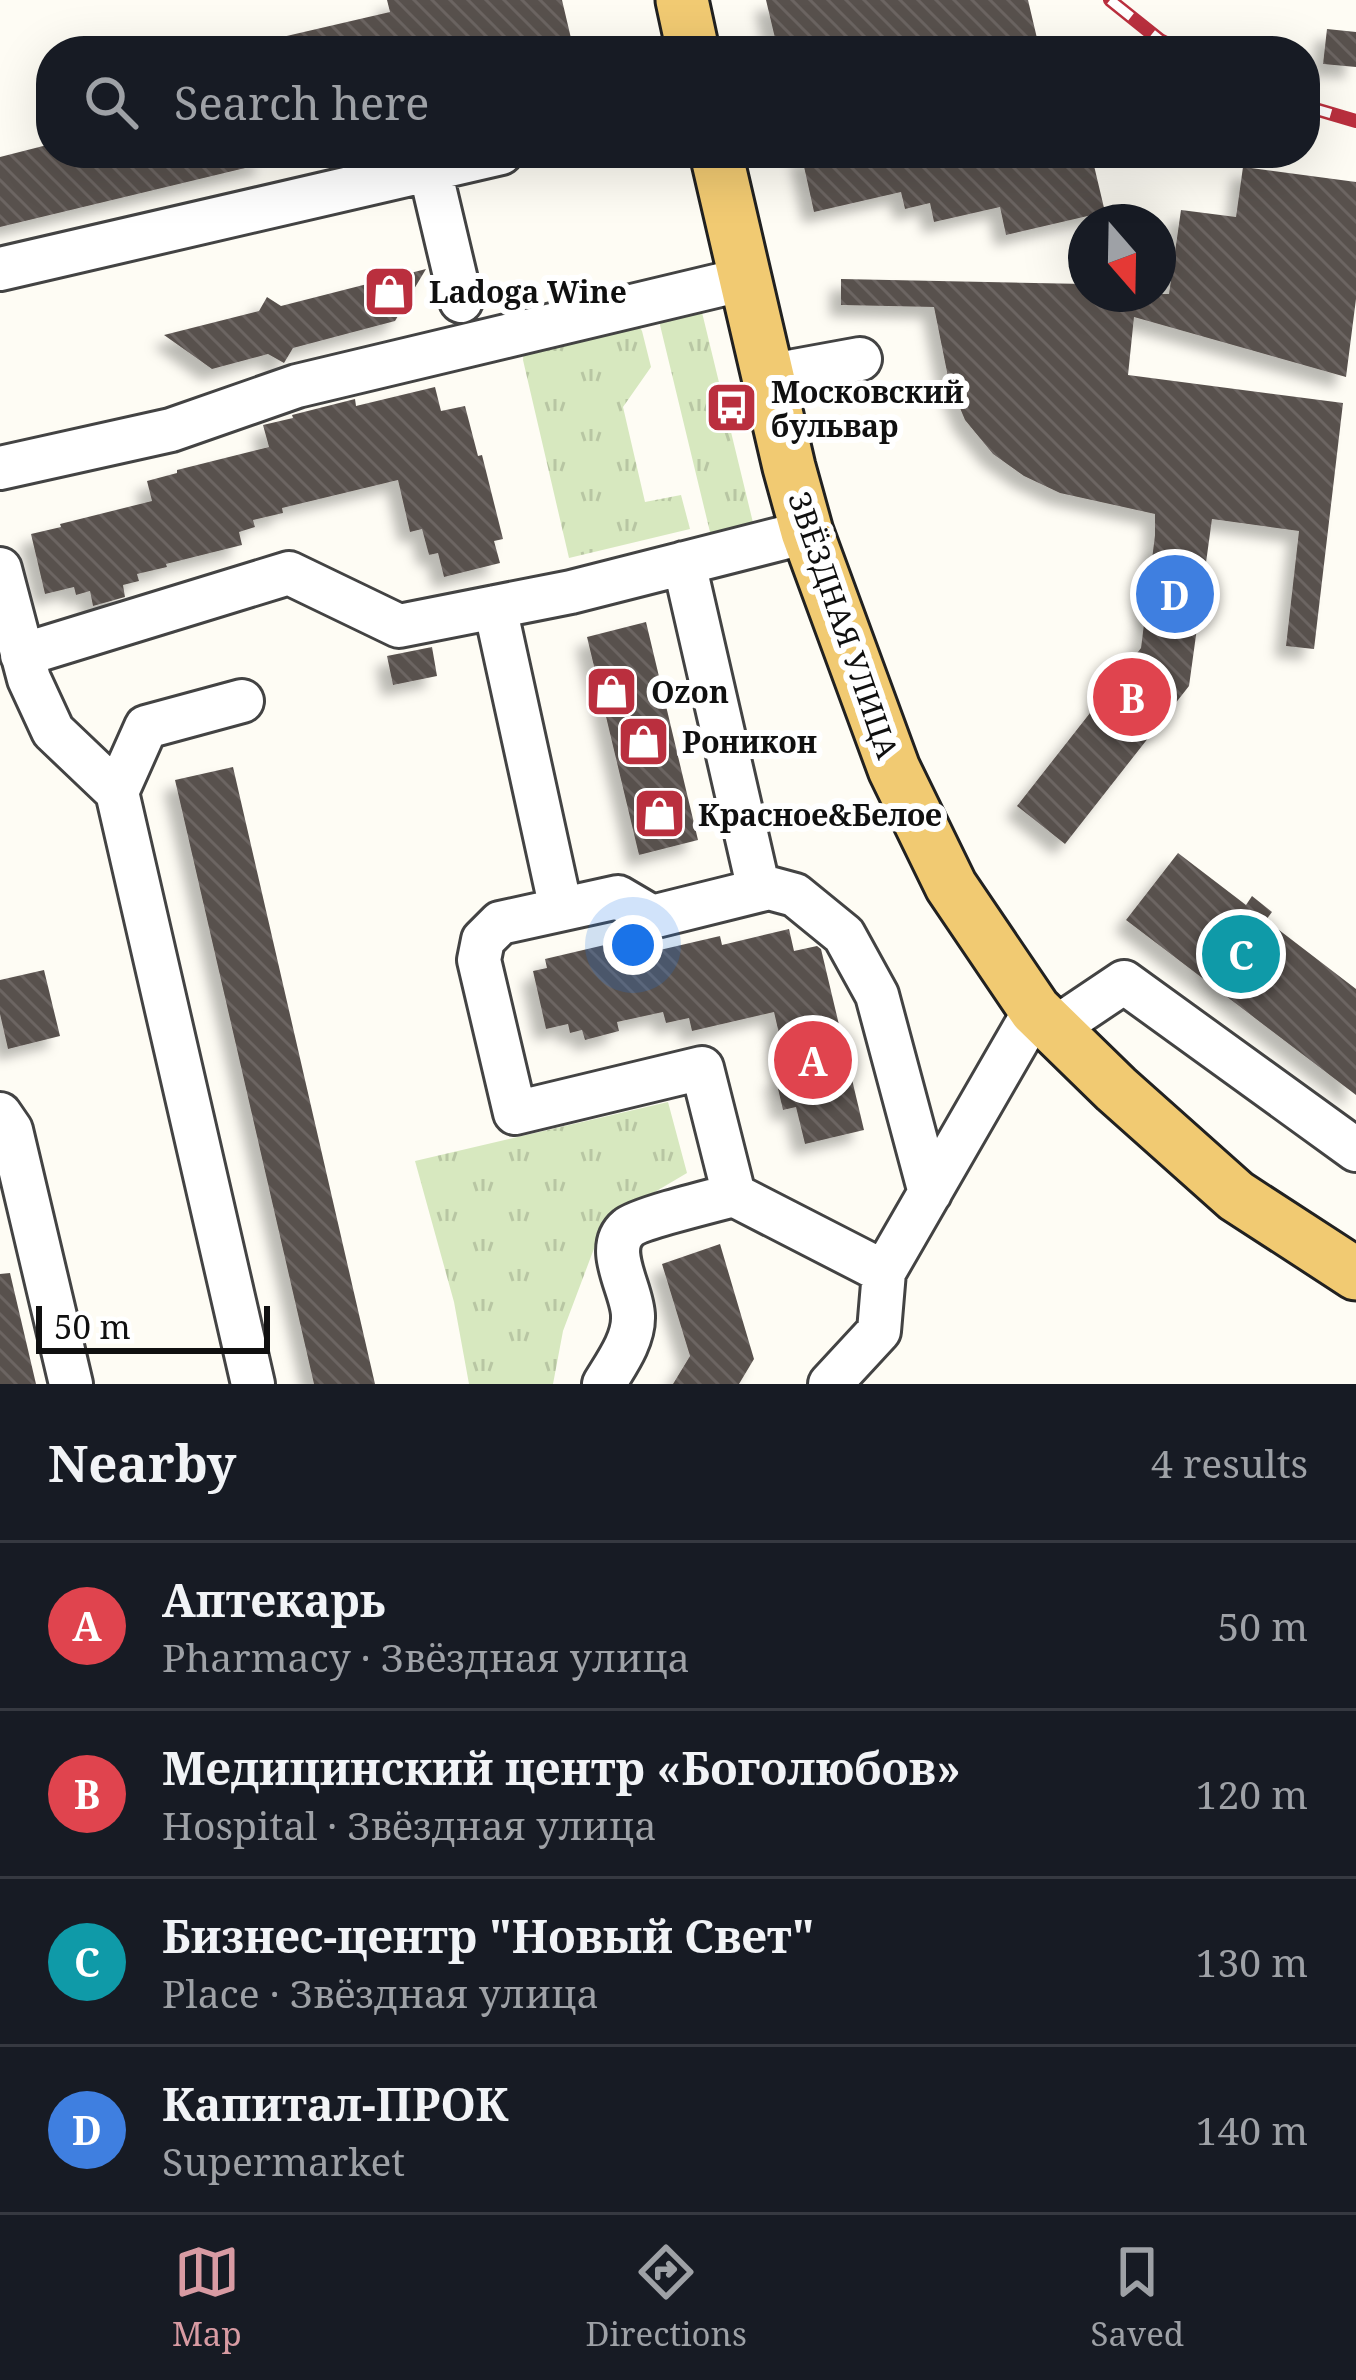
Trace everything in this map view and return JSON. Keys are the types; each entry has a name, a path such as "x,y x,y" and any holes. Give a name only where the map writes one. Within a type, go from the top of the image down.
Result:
{"main road":[{"path":"682,0 690,36"},
{"name":"ЗВЁЗДНАЯ УЛИЦА","path":"719,168 807,532 904,789 951,886 1045,1019 1116,1089 1236,1196 1356,1274"}],"street":[{"path":"0,269 438,168"},
{"path":"430,170 448,223 461,301"},
{"path":"0,468 170,430 297,386 745,279"},
{"path":"767,376 860,358"},
{"path":"22,655 289,573 399,626 571,592 807,532"},
{"path":"684,563 759,890"},
{"path":"0,569 29,679 53,731 117,791 253,1384"},
{"path":"495,607 561,909"},
{"path":"117,791 146,727 242,700"},
{"path":"734,1195 702,1068 515,1113 479,960 483,940 500,923 618,897 652,917 769,888 795,895 844,935 877,994 930,1193"},
{"path":"830,1384 879,1330 884,1273 930,1193 976,1153 1045,1019 1124,982 1356,1150"},
{"path":"0,1114 11,1130 70,1384"},
{"path":"604,1384 630,1338 633,1316 618,1252 618,1241 629,1226 734,1195 884,1273"}],"green space":[{"path":"699,300 756,535 717,541 710,532 660,325 662,313"},
{"path":"635,320 651,367 623,407 645,502 681,495 690,529 569,558 524,348"},
{"path":"668,1102 687,1173 604,1222 563,1331 553,1384 469,1384 454,1302 415,1161"}],"building":[{"path":"387,0 562,0 570,36 287,36 390,12"},
{"path":"766,0 1028,0 1036,36 774,36"},
{"path":"1327,29 1356,32 1356,67 1323,64"},
{"path":"36,148 36,168 245,168 0,227 0,157"},
{"path":"804,168 1095,168 1103,204 1068,204 1068,221 1006,235 1000,207 934,222 930,203 905,209 901,192 814,212"},
{"path":"1243,168 1356,182 1356,299 1346,377 1134,317 1128,375 1343,403 1314,649 1286,646 1299,531 1212,519 1189,686 1065,844 1017,806 1141,648 1155,514 1060,493 993,454 965,420 949,382 934,307 841,305 841,279 1068,284 1068,312 1176,312 1181,210 1236,217"},
{"path":"426,269 395,321 293,348 284,363 268,354 212,369 164,335 259,311 267,297 281,306"},
{"path":"435,387 441,411 465,406 503,539 494,541 500,563 444,577 438,553 429,555 422,529 410,532 398,480 282,508 283,513 253,520 255,527 239,532 242,545 137,574 139,581 123,585 125,597 93,606 90,591 76,595 74,587 45,594 31,534 152,501 147,481 269,447 263,425 355,399 356,406"},
{"path":"646,622 698,840 639,855 587,637"},
{"path":"432,647 437,676 393,685 387,656"},
{"path":"233,767 375,1384 314,1384 175,780"},
{"path":"1178,853 1246,905 1252,896 1272,912 1266,920 1356,989 1356,1095 1126,920"},
{"path":"789,929 794,951 821,949 864,1130 805,1144 796,1107 783,1110 775,1076 788,1073 774,1012 692,1031 689,1018 666,1023 663,1012 617,1022 619,1031 585,1040 582,1030 570,1033 568,1024 546,1029 533,971 547,968 545,959 613,943 615,950 632,947 634,956 720,936 722,945"},
{"path":"44,970 60,1036 8,1049 0,1014 0,980"},
{"path":"720,1244 754,1359 739,1384 673,1384 690,1356 662,1264"},
{"path":"10,1273 36,1384 0,1384 0,1274"}],"railway":[{"path":"1110,0 1155,36"},
{"path":"1320,110 1356,121"}],"place":[{"name":"Ladoga Wine","path":"390,291"},
{"name":"Московский бульвар","path":"732,408"},
{"name":"Капитал-ПРОК","path":"1175,594"},
{"name":"Ozon","path":"612,691"},
{"name":"Медицинский центр «Боголюбов»","path":"1132,697"},
{"name":"Роникон","path":"643,741"},
{"name":"Красное&Белое","path":"659,814"},
{"name":"Бизнес-центр \"Новый Свет\"","path":"1241,954"},
{"name":"Аптекарь","path":"813,1060"}]}
